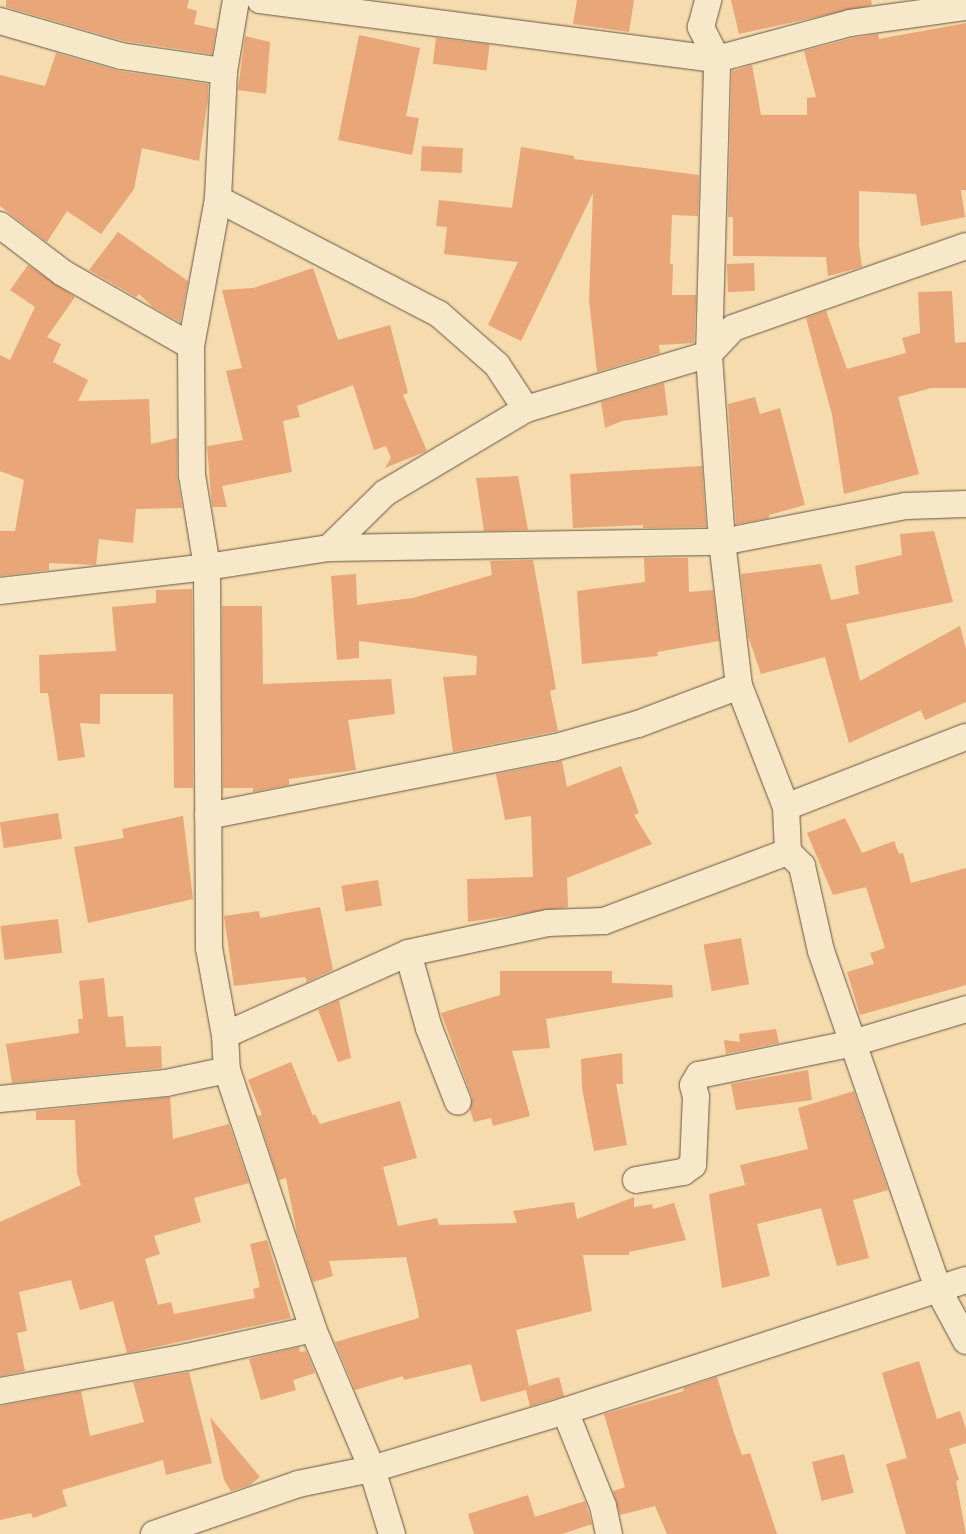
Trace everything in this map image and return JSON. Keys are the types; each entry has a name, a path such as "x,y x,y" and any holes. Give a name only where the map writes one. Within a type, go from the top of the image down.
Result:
{"street":[{"path":"236,0 224,71 218,199 191,346 192,476 207,567 209,948 225,1035 227,1070 313,1329 372,1469 392,1534"},
{"path":"260,0 716,59 850,23 966,7"},
{"path":"708,0 701,27 716,59 709,354 722,542 739,686 786,807 788,852 802,866 821,952 938,1288 966,1341"},
{"path":"0,20 121,56 224,71"},
{"path":"218,199 439,314 497,365 526,410"},
{"path":"0,225 63,273 191,346"},
{"path":"329,548 385,493 526,410 709,354 733,328 966,246"},
{"path":"0,591 207,567 329,548 722,542 906,506 966,504"},
{"path":"208,816 553,748 638,724 739,686"},
{"path":"786,807 966,737"},
{"path":"225,1035 408,952 548,923 604,921 788,852"},
{"path":"408,952 429,1028 458,1102"},
{"path":"636,1180 683,1172 693,1165 696,1097 693,1085 699,1075 853,1043 966,1009"},
{"path":"0,1098 166,1082 227,1070"},
{"path":"154,1534 298,1484 372,1469 565,1411 966,1280"},
{"path":"0,1391 187,1357 313,1329"},
{"path":"565,1411 603,1506 609,1534"}],"building":[{"path":"6,0 189,0 187,8 197,11 194,24 216,29 212,54 124,41 6,7"},
{"path":"577,0 634,0 629,32 573,24"},
{"path":"731,0 871,0 872,5 739,34"},
{"path":"966,23 966,190 961,190 965,217 921,226 916,194 859,191 859,245 862,267 828,276 826,257 733,256 733,217 728,217 732,71 752,65 761,115 807,115 807,98 816,97 804,51 853,38 878,34 879,39"},
{"path":"359,35 420,48 406,116 419,118 412,155 338,140"},
{"path":"245,36 270,42 266,94 238,90"},
{"path":"436,38 490,45 486,70 433,64"},
{"path":"56,53 119,71 208,84 208,98 199,161 142,148 134,189 101,234 67,211 47,242 0,206 0,75 45,86"},
{"path":"422,146 463,148 462,173 421,171"},
{"path":"521,147 574,156 574,159 699,175 698,216 672,215 670,264 673,264 672,295 696,295 694,343 659,345 660,353 597,372 589,300 593,193 521,341 488,325 518,262 444,254 447,227 436,226 439,200 512,208"},
{"path":"118,232 188,281 180,322 153,307 139,294 136,297 89,270"},
{"path":"754,263 755,291 728,292 727,264"},
{"path":"28,265 75,297 47,337 61,344 53,362 88,380 78,401 149,399 151,444 177,438 177,475 182,508 136,509 133,543 99,539 96,565 49,563 49,570 0,576 0,531 15,531 24,480 0,471 0,355 10,360 35,307 10,290"},
{"path":"313,268 338,340 390,325 408,393 403,395 427,451 385,468 391,458 386,446 374,450 353,385 297,406 300,417 283,421 292,472 222,486 227,507 212,507 207,446 243,440 226,371 242,368 222,290 253,288"},
{"path":"952,291 955,343 966,342 966,388 931,388 898,397 919,474 844,494 832,415 806,318 826,311 847,369 906,353 902,338 920,333 918,292"},
{"path":"664,383 668,415 622,421 605,428 601,402"},
{"path":"755,397 760,414 780,408 805,505 769,515 769,518 736,524 728,404"},
{"path":"702,466 706,527 643,528 643,525 573,528 570,474"},
{"path":"518,476 528,530 484,531 476,478"},
{"path":"934,531 953,602 846,624 860,681 960,626 966,649 966,702 925,720 921,710 849,743 825,657 761,674 748,636 741,574 821,564 831,600 859,594 855,566 902,555 900,534"},
{"path":"644,558 688,558 689,592 713,590 719,641 657,652 658,656 582,664 577,591 645,582"},
{"path":"533,560 556,689 550,691 558,731 453,752 443,677 476,675 477,656 359,641 359,658 337,660 331,576 356,574 357,605 413,598 492,575 490,561"},
{"path":"192,589 193,788 174,788 173,694 100,694 100,724 80,723 85,757 58,761 48,693 40,693 39,655 116,651 112,607 156,603 156,590"},
{"path":"222,606 262,606 263,684 391,679 395,714 348,720 356,770 289,779 289,785 253,792 253,788 223,788"},
{"path":"562,761 567,787 621,766 639,813 634,815 652,844 567,878 568,907 468,922 467,879 533,877 531,816 505,820 496,774"},
{"path":"58,813 62,839 4,848 0,822"},
{"path":"183,816 193,899 88,923 74,847 124,838 122,829"},
{"path":"845,818 862,853 894,841 899,854 903,853 911,883 966,868 966,985 860,1015 847,972 874,964 870,953 885,948 866,887 833,895 807,833"},
{"path":"378,880 382,906 346,911 341,886"},
{"path":"320,907 333,970 307,982 305,977 234,986 224,916 259,911 260,918"},
{"path":"58,919 62,953 5,960 0,926"},
{"path":"741,938 749,984 712,991 704,945"},
{"path":"500,971 612,971 612,983 672,985 673,997 546,1019 550,1048 512,1051 530,1116 493,1126 491,1118 474,1122 470,1110 472,1097 441,1013 500,995"},
{"path":"104,978 108,1017 123,1016 126,1047 161,1046 162,1068 12,1083 6,1044 79,1033 78,1019 83,1019 79,981"},
{"path":"339,1000 351,1058 338,1062 318,1010"},
{"path":"776,1029 779,1043 726,1054 724,1040 740,1042 739,1034"},
{"path":"622,1053 623,1084 616,1084 627,1145 594,1151 582,1088 581,1059"},
{"path":"291,1062 313,1116 315,1114 320,1124 400,1101 417,1158 383,1167 398,1226 437,1218 439,1225 517,1223 513,1211 574,1202 577,1219 634,1197 634,1207 652,1204 653,1209 674,1203 686,1240 629,1252 629,1255 583,1255 592,1311 516,1330 529,1386 559,1377 564,1396 530,1406 526,1390 481,1402 471,1364 404,1380 403,1376 355,1390 335,1342 419,1318 418,1310 406,1257 329,1261 333,1276 313,1282 297,1233 286,1178 279,1180 258,1116 262,1115 248,1080"},
{"path":"808,1070 812,1100 736,1110 731,1084"},
{"path":"854,1091 888,1190 853,1200 869,1258 837,1266 821,1208 757,1224 770,1276 722,1288 709,1194 745,1185 740,1165 808,1149 798,1108"},
{"path":"170,1097 173,1139 229,1124 249,1183 194,1198 201,1222 154,1236 160,1254 145,1259 158,1305 171,1302 174,1314 255,1298 253,1289 260,1287 250,1244 267,1240 291,1318 127,1353 113,1301 80,1310 71,1280 19,1292 27,1331 17,1333 25,1371 0,1376 0,1222 81,1185 77,1173 75,1120 36,1120 36,1111"},
{"path":"299,1347 300,1352 306,1351 315,1373 293,1380 296,1390 261,1400 249,1359"},
{"path":"919,1361 937,1419 960,1411 966,1429 966,1443 949,1449 959,1480 956,1481 966,1534 906,1534 886,1464 907,1458 882,1373"},
{"path":"189,1372 212,1463 166,1475 163,1460 62,1490 67,1506 33,1518 31,1513 0,1520 0,1406 81,1391 90,1436 144,1422 133,1382"},
{"path":"717,1377 742,1455 750,1453 777,1534 667,1534 655,1506 620,1515 613,1491 625,1487 604,1414 684,1391 683,1388"},
{"path":"210,1417 260,1477 250,1485 231,1491 224,1480"},
{"path":"844,1454 854,1493 822,1501 812,1462"},
{"path":"528,1495 535,1517 585,1501 592,1524 562,1534 474,1534 468,1514"}]}
